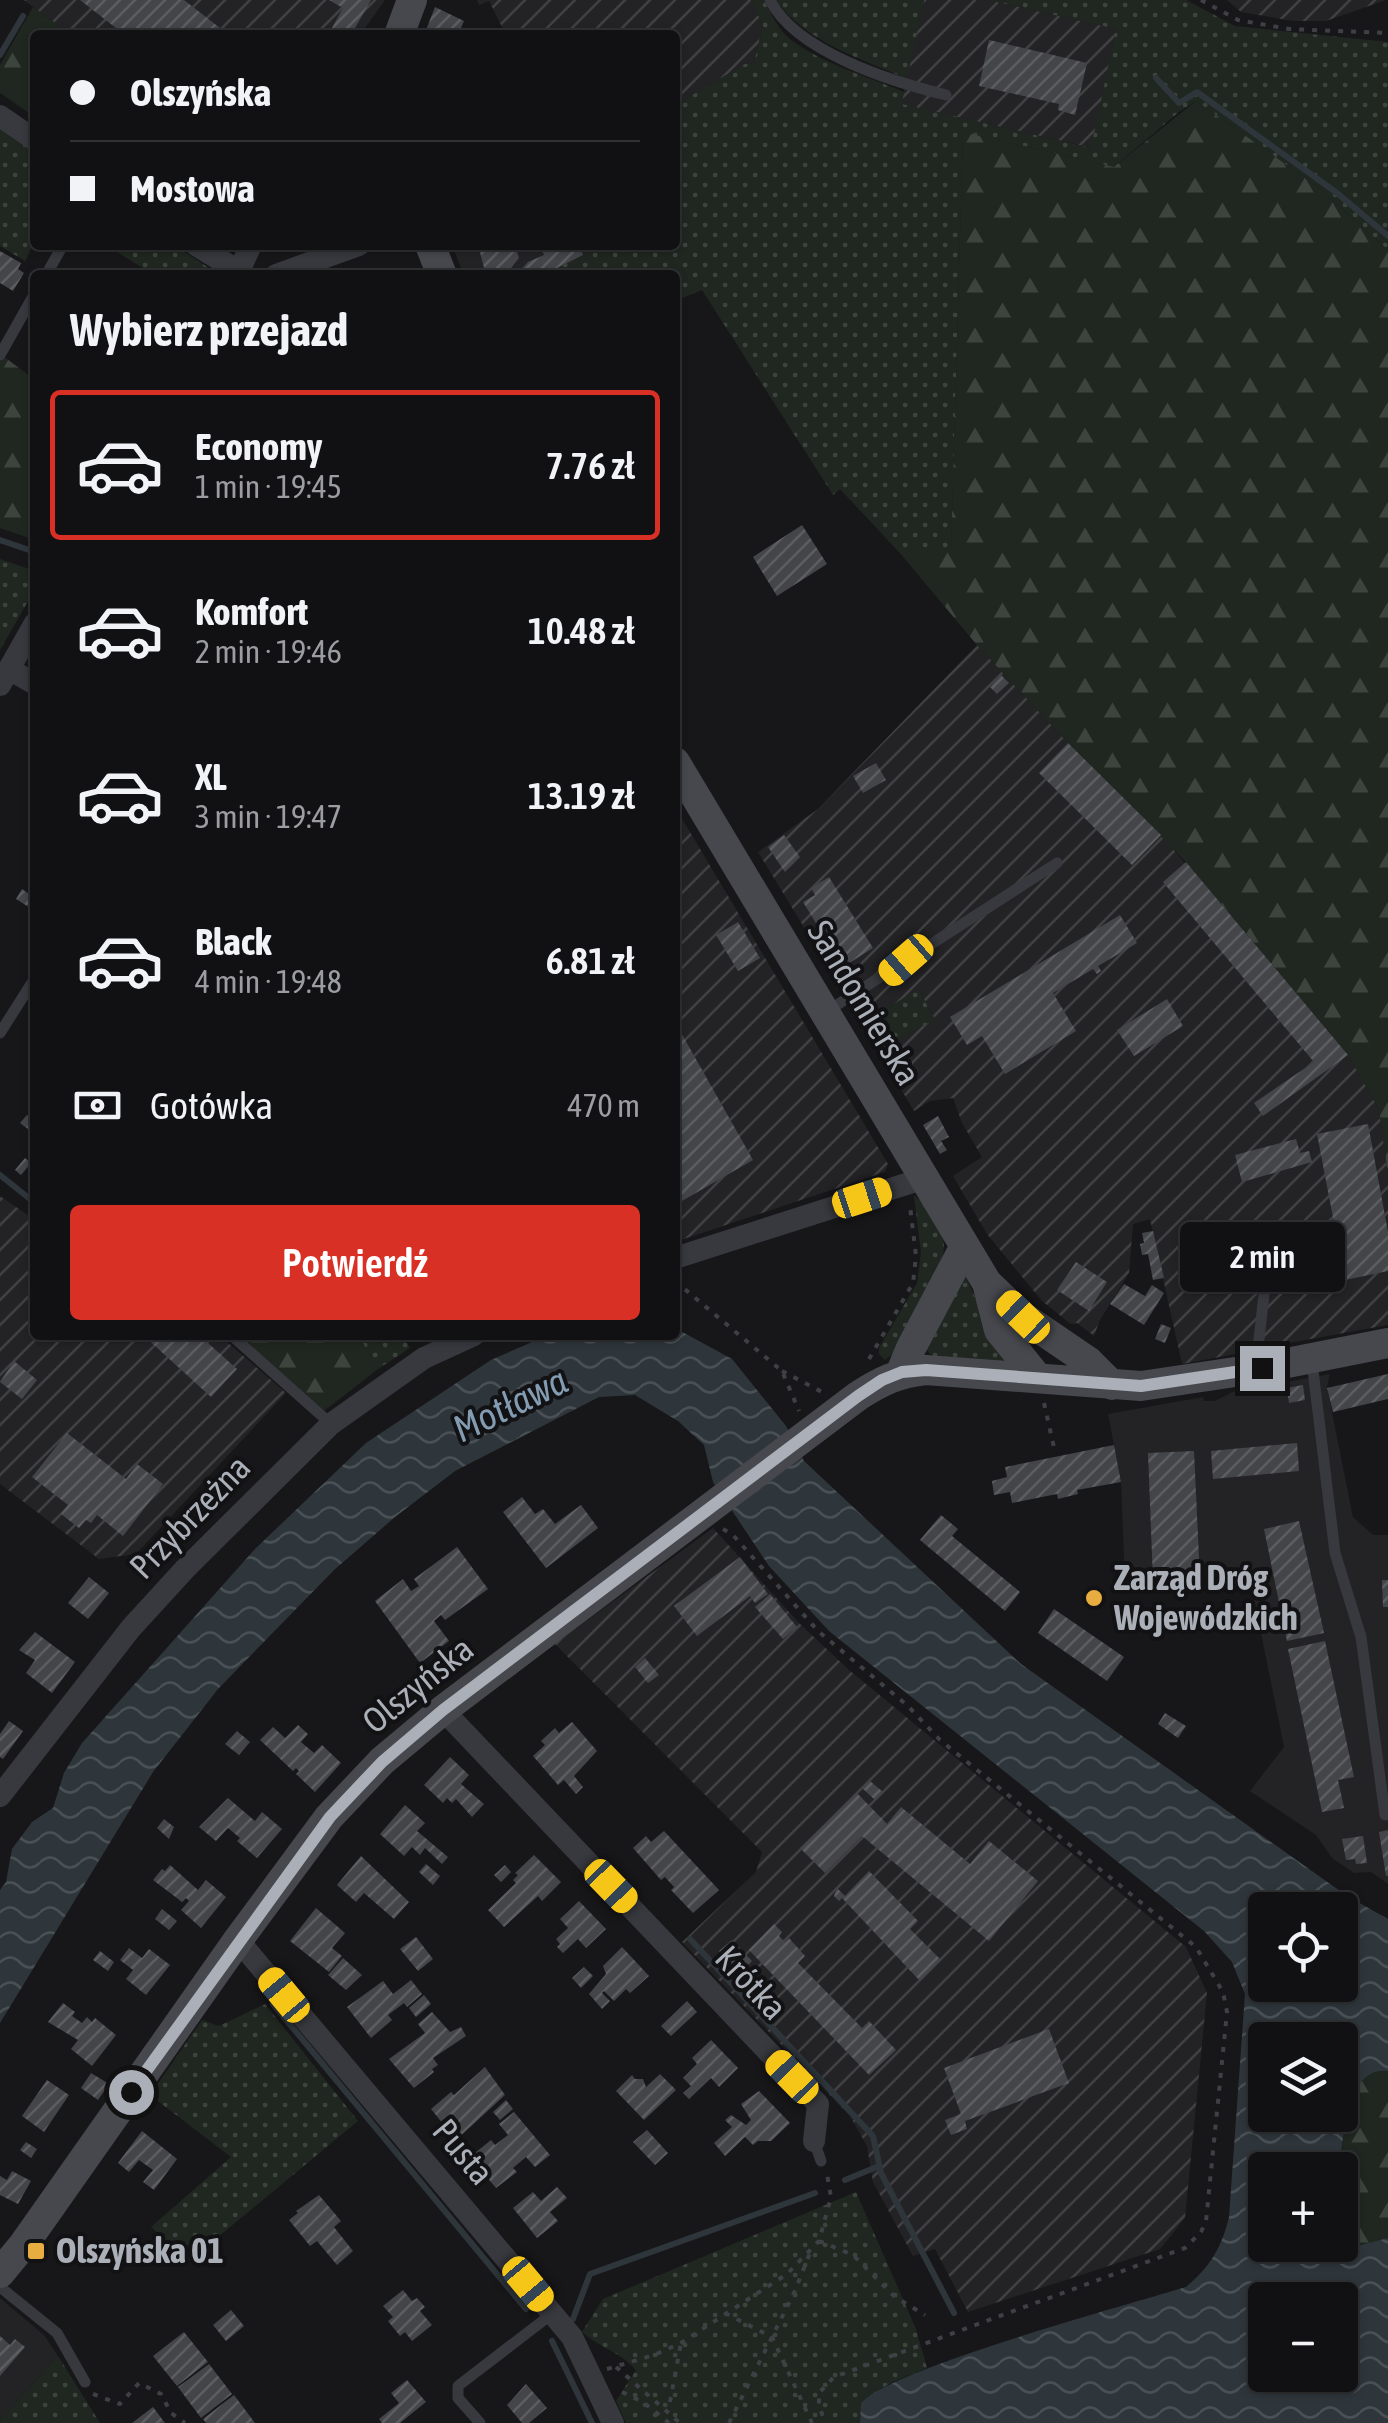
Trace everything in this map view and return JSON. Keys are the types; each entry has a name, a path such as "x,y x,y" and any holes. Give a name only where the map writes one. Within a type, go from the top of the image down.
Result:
{"street":[{"path":"401,30 412,0"},
{"path":"0,116 30,137"},
{"path":"204,250 234,270"},
{"path":"290,270 344,250"},
{"path":"30,631 4,677 30,683"},
{"name":"Sandomierska","path":"680,770 826,1013 915,1181 965,1246 987,1283 1023,1317 1089,1362 1112,1385"},
{"path":"680,1256 915,1181"},
{"path":"965,1246 910,1348 902,1372 926,1370 1039,1385 1169,1383 1388,1343"},
{"name":"Sandomierska","path":"987,1283 999,1330 1039,1385"},
{"name":"Przybrzeżna","path":"0,1796 131,1628 330,1424 424,1358 463,1340"},
{"name":"Olszyńska","path":"0,2273 238,1940 330,1817 382,1762 443,1710 710,1509 805,1426 902,1372"},
{"name":"Krótka","path":"443,1710 818,2104 818,2151"},
{"name":"Pusta","path":"238,1940 572,2337 612,2423"}],"lane":[{"path":"770,0 785,22 818,46 905,85 946,95"},
{"path":"0,355 30,303"},
{"path":"826,1013 1058,863"},
{"path":"0,1033 30,986"},
{"path":"1256,1369 1270,1242"},
{"path":"237,1340 330,1424"},
{"path":"1312,1358 1335,1553 1361,1636 1385,1814"},
{"path":"0,2287 57,2334 85,2382"},
{"path":"480,2423 458,2398 458,2386 552,2313"}],"path":[{"path":"1201,0 1238,20 1289,29 1388,33"},
{"path":"868,1360 913,1283 915,1181"},
{"path":"680,1285 782,1371 831,1396"},
{"path":"782,1371 805,1426"},
{"path":"1039,1385 1056,1452"},
{"path":"710,1509 719,1527 734,1536 818,1631 908,1706 940,1740 1196,1947 1226,2002 1206,2220 1194,2242 834,2378 819,2392 825,2423"},
{"path":"613,2380 605,2370 681,2343 787,2274 810,2253 819,2241 831,2197 830,2179 818,2151"},
{"path":"819,2241 853,2255 895,2297 925,2314"},
{"path":"729,2423 810,2253"},
{"path":"725,2313 772,2337 812,2423"},
{"path":"670,2402 681,2343"},
{"path":"615,2366 680,2423"},
{"path":"85,2382 94,2396 120,2404 140,2383 161,2394 171,2413 185,2423"},
{"path":"620,2390 670,2423"}],"shaded area":[{"path":"24,0 385,0 364,30 64,30"},
{"path":"477,0 751,0 763,25 754,63 745,64 680,102 680,30 504,30 489,1 479,5"},
{"path":"924,0 988,0 1116,29 1092,148 901,104"},
{"path":"1227,0 1386,0 1326,21 1293,21 1241,12"},
{"path":"454,250 594,250 553,270 462,270"},
{"path":"977,645 1161,835 1348,1055 1379,1109 1388,1174 1388,1325 1245,1348 1241,1353 1182,1364 1150,1219 1133,1224 1129,1273 1094,1336 1042,1301 987,1234 953,1176 982,1157 953,1098 930,1101 914,1111 878,1051 935,1019 918,989 863,1024 758,852 818,809"},
{"path":"680,815 888,1164 885,1172 680,1240"},
{"path":"0,1196 30,1217 30,1340 225,1340 286,1393 136,1554 99,1559 0,1484"},
{"path":"1330,1374 1327,1387 1353,1517 1373,1535 1388,1535 1388,1884 1371,1872 1354,1873 1332,1858 1316,1835 1250,1791 1284,1747 1251,1584 1239,1576 1125,1583 1121,1482 1108,1414 1203,1397 1204,1401 1215,1401 1232,1392"},
{"path":"713,1528 799,1623 849,1670 1186,1947 1207,1993 1185,2218 1160,2249 968,2312 935,2249 913,2256 873,2182 867,2146 850,2116 682,1942 756,1872 762,1852 555,1644"},
{"path":"0,2298 44,2335 58,2356 0,2420"}],"green space":[{"path":"751,0 764,0 782,31 803,48 904,92 902,104 1091,148 1116,29 988,0 1186,0 1235,26 1388,42 1388,250 1318,187 1196,101 1114,167 963,132 951,552 899,552 840,489 833,495 702,290 680,299 680,270 557,268 594,250 680,250 680,102 745,64 754,63 763,25"},
{"path":"776,0 924,0 907,79 819,38 803,28"},
{"path":"33,7 64,30 30,30 30,114 0,93 0,65"},
{"path":"1196,101 1318,187 1388,250 1388,1174 1379,1109 1348,1055 1186,862 977,645 899,552 951,551 963,132 1114,167"},
{"path":"0,129 30,150 30,250 25,261 0,246"},
{"path":"114,250 182,250 212,270 146,270"},
{"path":"3,356 30,376 30,538 0,528"},
{"path":"0,559 30,569 30,598 0,650"},
{"path":"918,989 935,1019 878,1051 863,1024"},
{"path":"914,1196 933,1213 942,1232 943,1252 929,1294 893,1354 885,1360 879,1348 917,1283 921,1253"},
{"path":"966,1277 989,1329 1010,1362 932,1356 924,1347 960,1279"},
{"path":"245,1340 361,1340 378,1369 324,1411"},
{"path":"361,1340 405,1340 410,1348 378,1369"},
{"path":"265,2004 358,2121 189,2261 151,2227 231,2157 150,2095 202,2020 219,2026"},
{"path":"1379,2069 1388,2071 1388,2238 1358,2246 1358,2152 1343,2152 1345,2132 1358,2132 1358,2085 1365,2076"},
{"path":"856,2192 916,2329 927,2368 874,2394 861,2412 860,2423 626,2423 616,2401 636,2370 582,2332 603,2299"},
{"path":"58,2356 100,2423 0,2423 0,2420"}],"water":[{"name":"Motława","path":"680,1331 732,1359 786,1426 804,1461 1021,1664 1341,1892 1248,1892 1248,2002 1358,2002 1358,1902 1388,1919 1388,2071 1374,2072 1358,2088 1358,2022 1248,2022 1248,2132 1344,2132 1341,2152 1248,2152 1248,2262 1358,2262 1358,2246 1388,2238 1388,2423 860,2423 861,2404 879,2390 914,2374 1012,2339 1186,2287 1202,2272 1219,2247 1229,2217 1245,1994 1232,1962 1204,1931 829,1631 769,1566 713,1482 704,1445 678,1421 635,1395 599,1397 455,1471 334,1570 218,1689 153,1772 0,2023 0,1890 6,1882 12,1849 32,1822 53,1808 64,1773 82,1743 255,1549 366,1443 491,1360 537,1340 680,1340"}],"building":[{"path":"80,0 184,0 223,30 119,30"},
{"path":"329,0 371,0 354,30 331,30 343,8"},
{"path":"435,7 464,21 460,30 426,30"},
{"path":"989,40 1087,63 1075,115 1058,110 1059,104 979,86"},
{"path":"479,250 517,250 519,258 510,269 485,270"},
{"path":"542,250 581,250 583,255 558,270 521,270 544,255"},
{"path":"0,251 21,263 18,269 24,273 13,291 0,283"},
{"path":"802,525 827,564 777,596 753,557"},
{"path":"1001,675 1009,683 997,694 990,687"},
{"path":"1068,743 1161,835 1132,865 1039,773"},
{"path":"876,763 886,780 863,793 853,776"},
{"path":"784,835 800,857 785,872 768,847"},
{"path":"1186,862 1348,1055 1263,1116 1254,1103 1314,1062 1163,882"},
{"path":"829,877 873,948 843,967 803,902 815,895 811,888"},
{"path":"22,889 29,894 30,908 16,899"},
{"path":"1120,915 1137,943 1098,966 1101,971 1097,974 1093,969 1053,993 1076,1031 1005,1074 982,1036 967,1045 950,1017"},
{"path":"738,922 760,958 738,971 716,935"},
{"path":"1167,999 1183,1026 1134,1056 1117,1030"},
{"path":"680,1031 753,1160 680,1202"},
{"path":"27,1115 30,1118 28,1129 20,1123"},
{"path":"938,1116 949,1137 941,1141 947,1150 940,1154 923,1125"},
{"path":"1368,1124 1388,1232 1388,1271 1345,1280 1317,1134"},
{"path":"1296,1139 1300,1153 1309,1151 1312,1162 1242,1182 1235,1155"},
{"path":"25,1158 30,1162 21,1175 15,1170"},
{"path":"1153,1231 1164,1278 1153,1280 1148,1254 1142,1255 1140,1244 1144,1243 1142,1233"},
{"path":"1076,1262 1107,1282 1089,1311 1057,1290"},
{"path":"1124,1284 1145,1296 1152,1285 1164,1293 1144,1325 1110,1304"},
{"path":"1161,1324 1171,1328 1165,1343 1155,1339"},
{"path":"148,1340 205,1340 237,1369 211,1397"},
{"path":"14,1361 37,1380 22,1399 0,1382"},
{"path":"1388,1374 1388,1399 1333,1412 1327,1388"},
{"path":"1303,1385 1305,1400 1289,1403 1287,1388"},
{"path":"67,1433 126,1479 137,1464 163,1484 123,1536 97,1515 79,1528 61,1514 68,1505 32,1477"},
{"path":"1297,1443 1299,1471 1213,1479 1211,1451"},
{"path":"1114,1445 1121,1482 1077,1490 1078,1494 1058,1499 1057,1494 1012,1503 1010,1492 994,1495 992,1481 1007,1477 1005,1467"},
{"path":"1194,1451 1200,1579 1153,1581 1148,1453"},
{"path":"522,1497 535,1514 543,1509 555,1524 581,1505 598,1528 546,1568 503,1512"},
{"path":"941,1515 958,1529 952,1536 1020,1592 1005,1611 920,1540"},
{"path":"1299,1521 1324,1633 1287,1641 1264,1529"},
{"path":"457,1547 488,1589 445,1620 441,1615 434,1621 449,1641 420,1663 375,1601 403,1579 411,1591 419,1586 414,1579"},
{"path":"740,1557 768,1594 755,1603 750,1596 697,1636 674,1606"},
{"path":"89,1577 109,1593 88,1619 68,1603"},
{"path":"1382,1580 1388,1580 1388,1607 1383,1607"},
{"path":"770,1594 797,1627 783,1639 755,1607"},
{"path":"1054,1609 1124,1657 1107,1681 1038,1633"},
{"path":"35,1632 75,1662 52,1693 26,1673 35,1660 19,1650"},
{"path":"1325,1641 1354,1777 1338,1780 1344,1808 1322,1812 1288,1649"},
{"path":"645,1658 659,1675 648,1683 635,1667"},
{"path":"1165,1713 1186,1726 1178,1738 1158,1724"},
{"path":"9,1721 23,1731 3,1759 0,1734"},
{"path":"572,1722 597,1751 574,1776 583,1787 576,1794 564,1780 558,1785 533,1756 555,1728 559,1733"},
{"path":"298,1725 308,1734 301,1742 314,1753 322,1745 341,1763 315,1792 296,1774 296,1768 293,1771 260,1740 273,1727 285,1738"},
{"path":"237,1731 250,1742 239,1755 225,1744"},
{"path":"450,1757 469,1775 461,1784 484,1804 472,1817 456,1799 452,1803 447,1798 443,1803 424,1785"},
{"path":"870,1781 883,1792 875,1800 862,1788"},
{"path":"857,1793 887,1824 901,1807 970,1864 989,1841 1038,1881 989,1941 862,1836 825,1873 800,1848"},
{"path":"228,1798 255,1821 262,1812 282,1829 257,1858 228,1828 216,1841 199,1827"},
{"path":"405,1805 425,1823 417,1831 448,1857 442,1864 425,1848 420,1855 412,1847 404,1856 380,1834"},
{"path":"164,1819 174,1827 169,1839 157,1828"},
{"path":"1388,1830 1388,1876 1386,1876 1379,1832"},
{"path":"664,1831 719,1890 693,1913 671,1890 674,1887 665,1877 661,1880 633,1848 646,1836 651,1842"},
{"path":"1363,1836 1367,1863 1346,1860 1342,1839"},
{"path":"534,1855 561,1882 542,1901 538,1896 504,1927 488,1910 516,1883 515,1873"},
{"path":"361,1856 409,1902 394,1919 364,1893 356,1902 337,1885"},
{"path":"426,1864 440,1876 433,1885 419,1872"},
{"path":"170,1865 198,1890 206,1880 226,1897 201,1928 181,1910 189,1901 186,1898 182,1902 153,1880"},
{"path":"505,1865 511,1872 501,1882 494,1875"},
{"path":"869,1871 918,1921 910,1929 941,1960 920,1981 842,1898 839,1901 834,1896 837,1888 845,1896"},
{"path":"579,1901 606,1929 586,1948 578,1939 563,1953 556,1939 568,1928 560,1919"},
{"path":"316,1908 345,1933 332,1948 342,1956 329,1972 290,1941"},
{"path":"162,1909 177,1921 169,1930 155,1919"},
{"path":"774,1924 782,1932 779,1936 785,1942 789,1938 805,1956 798,1963 862,2028 869,2021 896,2050 869,2075 749,1950"},
{"path":"416,1937 433,1959 418,1971 400,1949"},
{"path":"732,1940 752,1961 740,1973 719,1951"},
{"path":"622,1947 649,1976 614,2001 604,1991 610,2001 602,2009 589,1994 606,1974 603,1966"},
{"path":"129,1948 142,1958 149,1949 170,1965 146,1995 126,1979 133,1970 120,1960"},
{"path":"100,1951 114,1962 108,1971 93,1960"},
{"path":"343,1958 362,1975 346,1990 328,1975"},
{"path":"584,1967 593,1976 581,1988 572,1978"},
{"path":"411,1980 422,1994 407,2007 404,2003 388,2015 392,2020 371,2038 347,2007 383,1981 393,1994"},
{"path":"424,1995 431,2004 416,2017 409,2008"},
{"path":"687,2001 697,2012 671,2036 661,2026"},
{"path":"63,2003 82,2023 87,2017 92,2022 95,2018 116,2035 92,2066 71,2049 78,2040 48,2022"},
{"path":"432,2012 450,2032 461,2027 466,2036 433,2058 438,2065 432,2069 434,2072 414,2088 389,2059 425,2033 418,2024"},
{"path":"1049,2029 1069,2083 965,2121 967,2129 951,2135 945,2120 961,2114 944,2068"},
{"path":"711,2040 738,2068 719,2087 711,2078 689,2099 683,2093 691,2086 683,2078 697,2064 692,2058"},
{"path":"485,2067 505,2095 456,2140 431,2109 451,2092 454,2095"},
{"path":"91,2073 109,2084 98,2100 81,2088"},
{"path":"660,2074 676,2090 644,2120 616,2091 632,2075 643,2079 646,2087"},
{"path":"47,2080 69,2095 44,2132 22,2116"},
{"path":"759,2091 790,2123 771,2141 753,2145 745,2137 725,2156 714,2143 732,2127 725,2120 731,2115 746,2125 751,2120 741,2104"},
{"path":"506,2100 513,2109 500,2120 493,2112"},
{"path":"514,2112 550,2155 535,2167 526,2157 513,2168 517,2172 496,2188 470,2157 491,2140 495,2145 508,2135 499,2124"},
{"path":"647,2130 668,2153 655,2165 633,2142"},
{"path":"142,2131 177,2159 154,2190 143,2182 153,2170 139,2160 129,2172 118,2163"},
{"path":"26,2142 37,2149 31,2158 20,2150"},
{"path":"12,2171 31,2181 18,2204 0,2195 0,2176 7,2180"},
{"path":"557,2187 567,2198 550,2212 558,2221 537,2238 513,2208 533,2192 541,2201"},
{"path":"319,2195 341,2221 334,2227 353,2251 337,2265 317,2241 310,2246 289,2220"},
{"path":"403,2290 412,2301 417,2298 425,2307 420,2311 432,2325 412,2341 405,2332 400,2336 388,2321 393,2317 383,2306"},
{"path":"231,2310 244,2326 226,2341 213,2325"},
{"path":"184,2332 208,2362 177,2386 153,2356"},
{"path":"0,2336 10,2345 15,2339 25,2347 0,2376"},
{"path":"209,2364 232,2394 201,2418 178,2387"},
{"path":"407,2380 426,2402 400,2423 382,2423 379,2419 399,2403 391,2393"},
{"path":"526,2384 547,2408 529,2423 522,2423 507,2405"},
{"path":"234,2395 255,2423 206,2423 203,2419"},
{"path":"153,2407 165,2423 132,2423"}],"waterway":[{"path":"0,55 23,16"},
{"path":"1156,78 1179,103 1197,92 1337,193 1388,236"},
{"path":"0,540 30,550"},
{"path":"0,1175 30,1199"},
{"path":"690,1939 873,2136 881,2173 954,2313"},
{"path":"273,2004 526,2309"},
{"path":"845,2180 879,2166"},
{"path":"573,2319 590,2274 815,2193"},
{"path":"552,2341 592,2423"}],"place":[{"name":"Zarząd Dróg Wojewódzkich","path":"1094,1598"},
{"name":"Olszyńska 01","path":"36,2251"}],"route":[{"path":"131,2092 330,1817 382,1762 443,1710 882,1380 902,1372 926,1370 1141,1386 1262,1368"}]}
